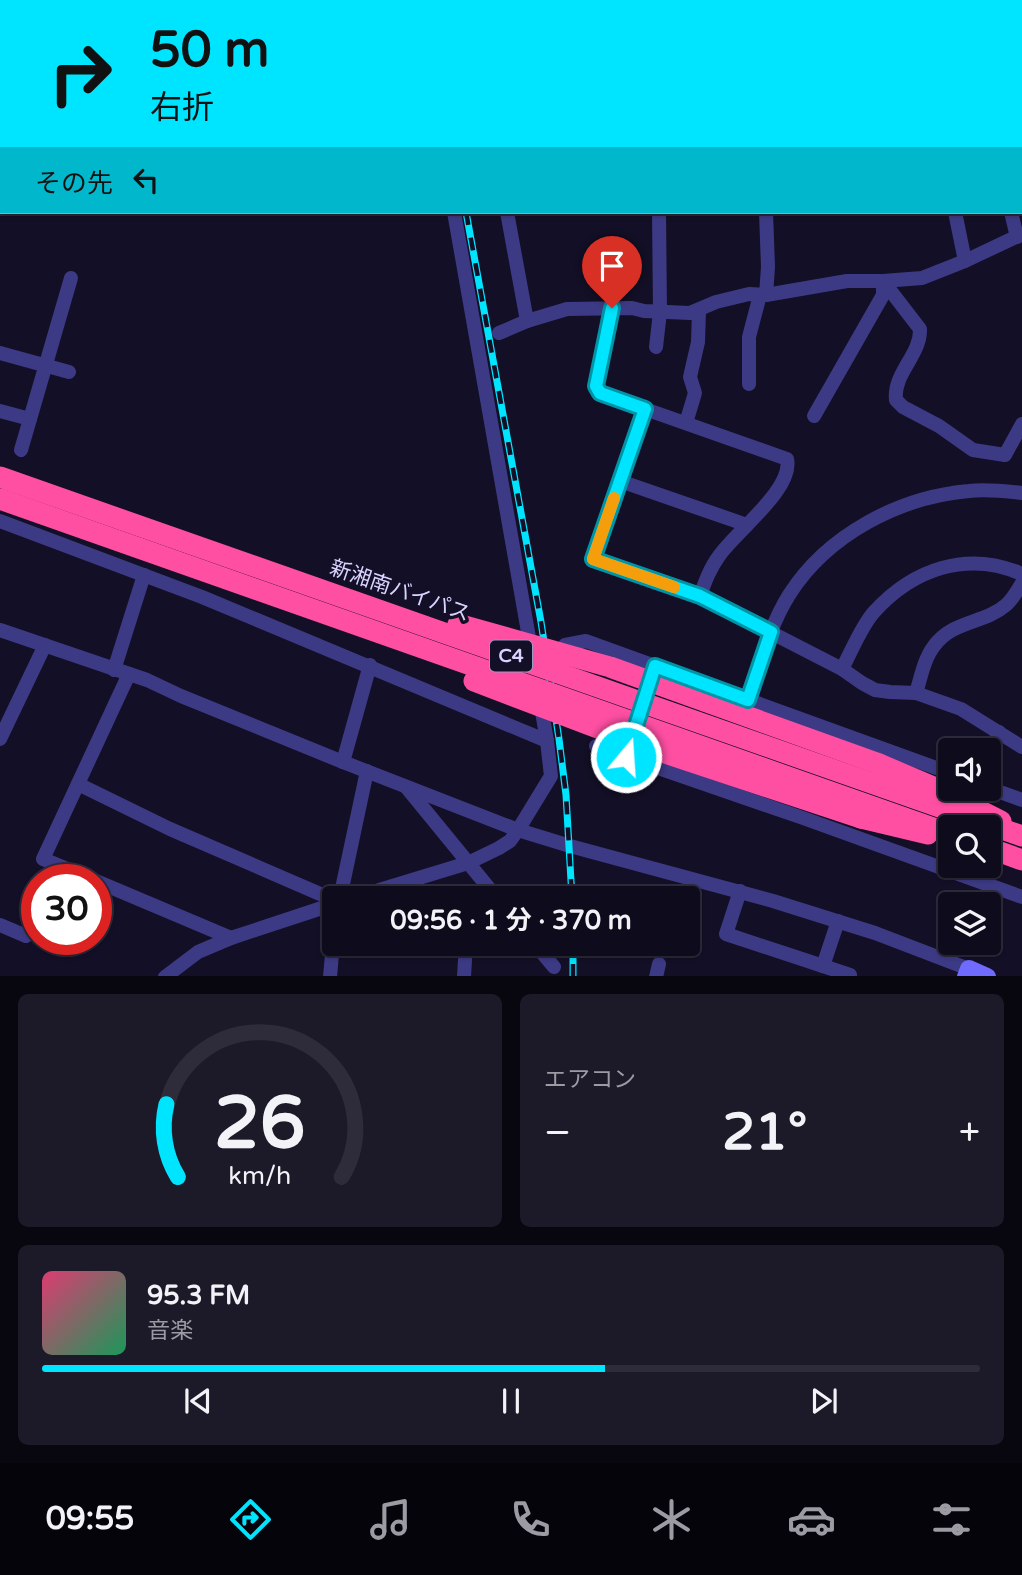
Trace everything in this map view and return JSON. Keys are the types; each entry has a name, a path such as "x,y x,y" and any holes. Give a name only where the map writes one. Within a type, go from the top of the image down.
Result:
{"highway":[{"name":"新湘南バイパス","path":"0,477 1022,834"},
{"name":"C4","path":"0,499 938,831"},
{"path":"240,584 358,637 653,749 861,818 938,833"},
{"path":"333,593 493,633 610,667 879,764 938,789 1022,834"},
{"path":"1001,853 1022,859"},
{"path":"1001,856 1022,866"}],"street":[{"path":"392,886 468,863 499,849 518,831 551,776 454,214"},
{"path":"508,214 527,321"},
{"path":"656,347 660,312 659,214"},
{"path":"749,384 749,337 763,295 768,267 765,214"},
{"path":"955,214 965,261"},
{"path":"499,332 567,309 612,308 690,313 716,302 749,294 763,295 848,281 922,278 1020,235 1012,214"},
{"path":"21,450 71,278"},
{"path":"814,416 883,295 883,281"},
{"path":"883,281 920,329 921,338 897,382 896,400 973,450 1005,455 1022,424"},
{"path":"612,308 596,386 600,393 787,458 789,467 778,488 765,507 729,542 718,557 700,596"},
{"path":"686,422 695,393 690,377 698,342 699,311"},
{"path":"0,353 69,372"},
{"path":"645,409 593,559 700,596 842,669 875,690 916,693 961,709 1022,747"},
{"path":"0,411 30,419"},
{"path":"620,481 747,525"},
{"path":"748,700 771,632 788,596 805,573 847,535 905,505 941,494 971,490 1022,493"},
{"path":"0,521 144,575 547,741"},
{"path":"842,669 873,613 904,585 934,569 961,564 984,564 1008,568 1022,574"},
{"path":"56,864 44,859 78,783 122,672 144,575"},
{"path":"916,693 927,658 940,639 959,625 1000,610 1013,598 1022,583"},
{"path":"0,630 122,672 518,831 740,891 838,921 875,933 967,973 987,976"},
{"path":"565,645 586,641 938,770"},
{"path":"0,739 45,645"},
{"path":"343,762 370,666"},
{"path":"626,757 655,666"},
{"path":"996,738 999,732"},
{"path":"596,746 1022,897"},
{"path":"343,886 367,771"},
{"path":"78,783 170,829 322,897"},
{"path":"406,786 487,886"},
{"path":"1001,792 1022,800"},
{"path":"112,888 231,938"},
{"path":"740,891 726,934 850,975"},
{"path":"164,976 198,952 322,906"},
{"path":"823,966 838,921"},
{"path":"0,925 21,934"},
{"path":"330,976 332,956"},
{"path":"464,976 465,956"},
{"path":"545,956 554,967"}],"railway":[{"path":"466,214 541,622 566,795 571,886"},
{"path":"573,956 573,976"}],"slow traffic":[{"path":"614,498 593,559 674,587"}],"route":[{"path":"612,308 596,386 600,393 645,409 593,559 700,596 771,632 748,700 655,666 626,757"}]}
